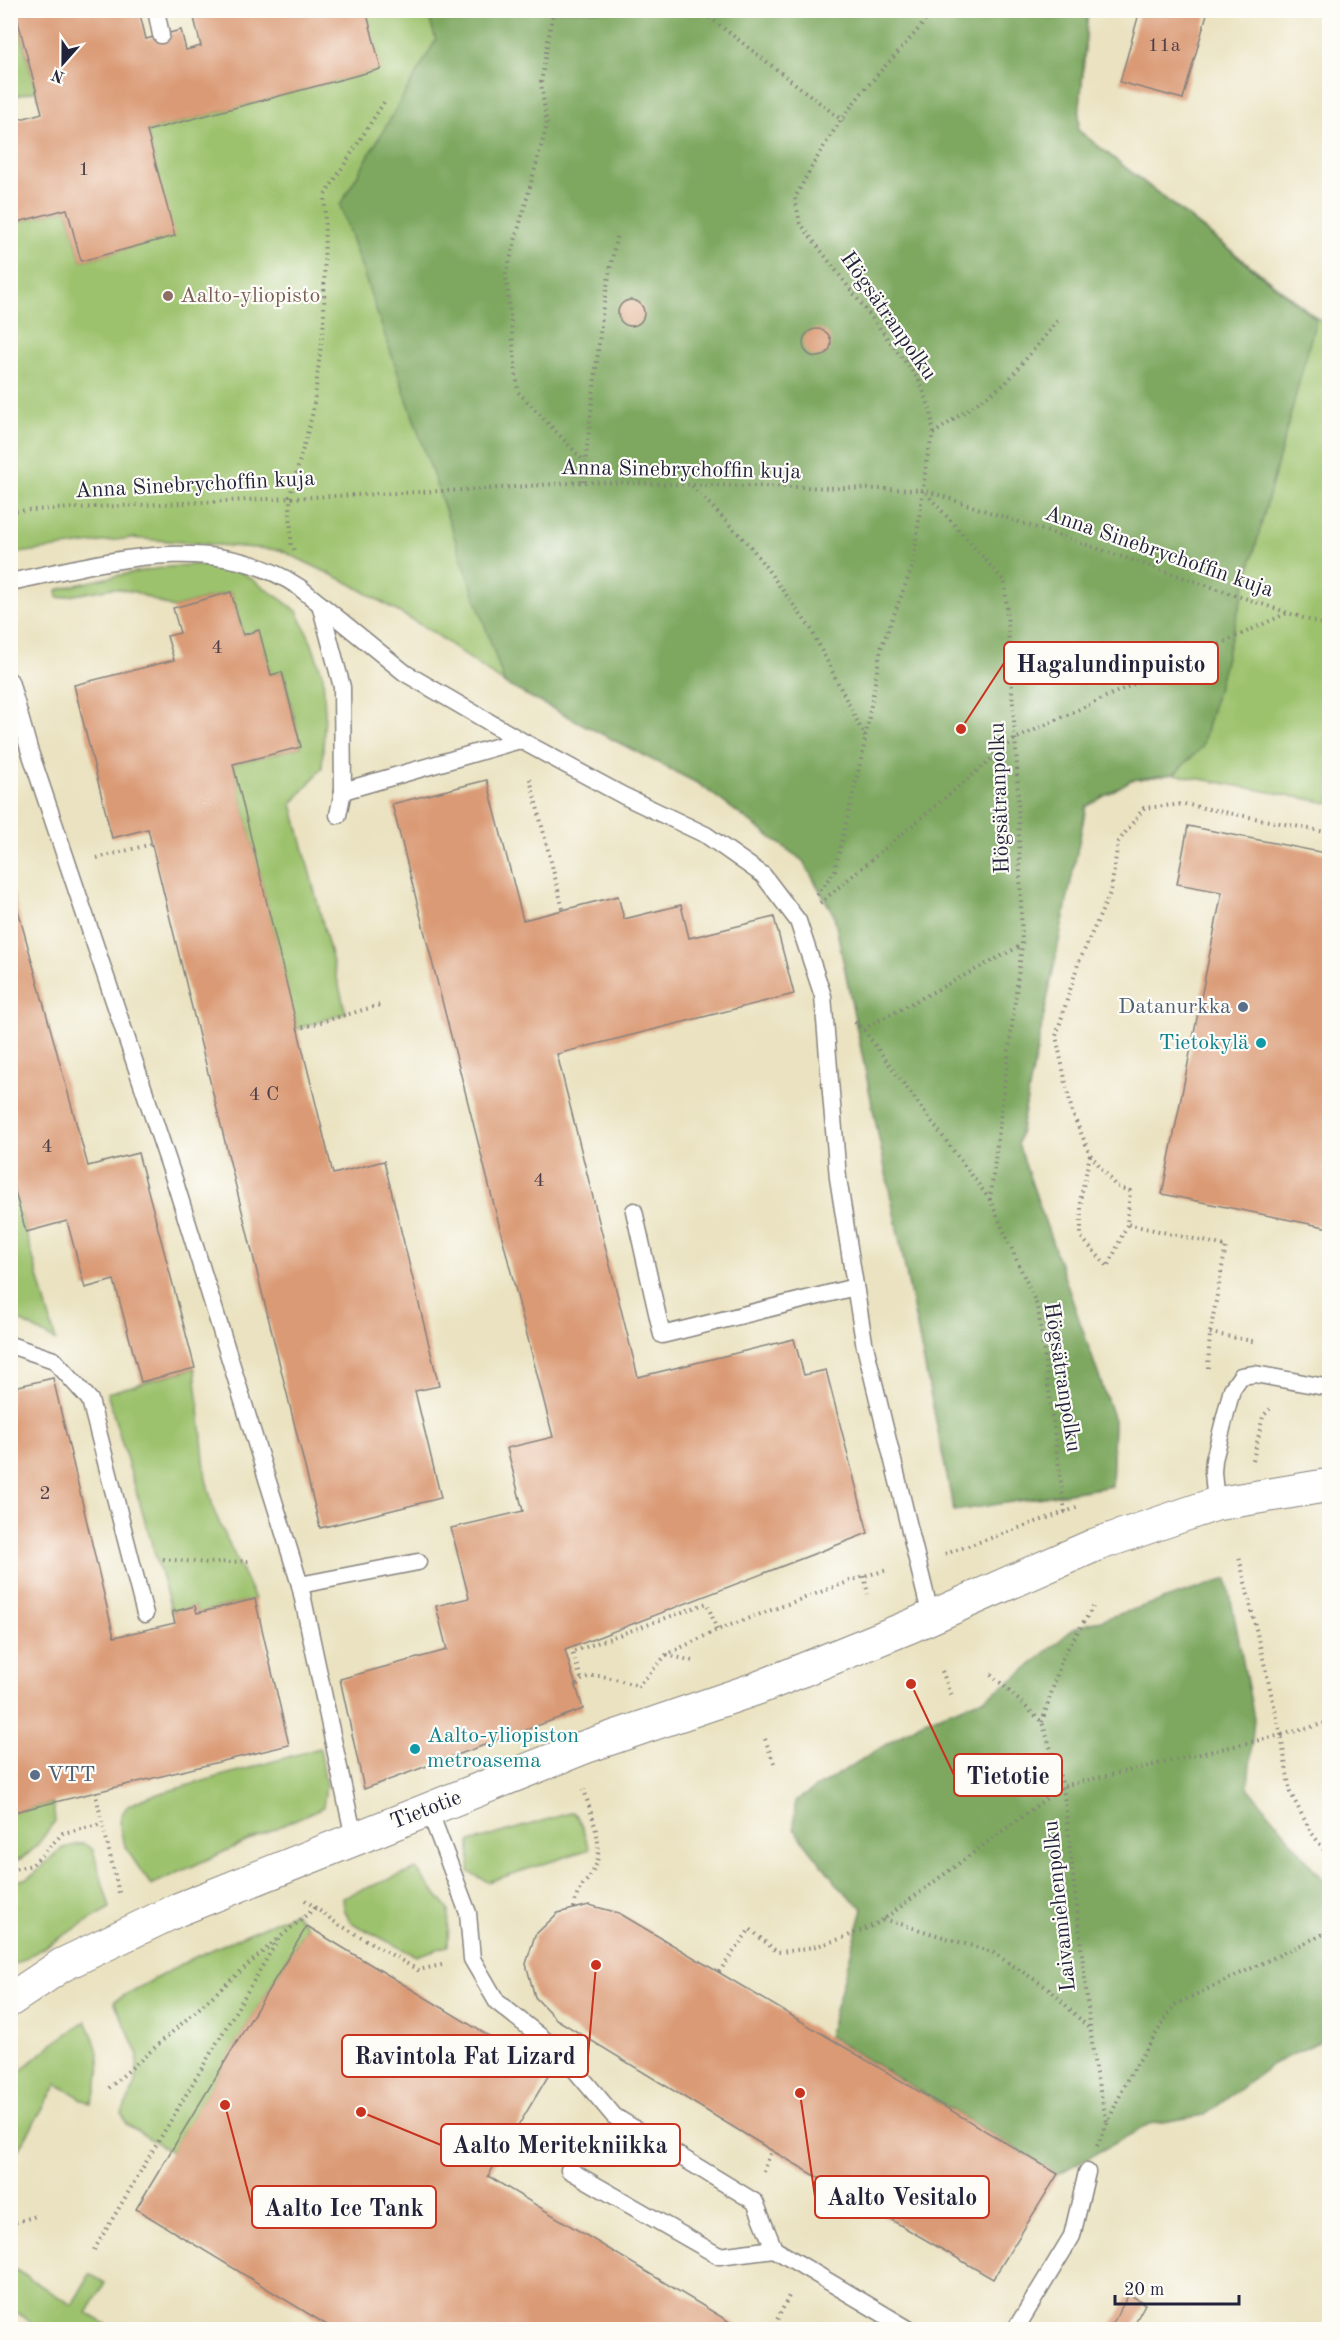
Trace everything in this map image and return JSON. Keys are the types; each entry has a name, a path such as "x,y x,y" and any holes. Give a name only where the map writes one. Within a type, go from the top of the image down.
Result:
{"street":[{"name":"Tietotie","path":"10,2000 62,1965 166,1916 354,1838 585,1747 758,1688 931,1617 1095,1545 1216,1504 1329,1485"}],"lane":[{"path":"156,10 161,35"},
{"path":"10,582 136,556 217,556 260,566 282,575 405,673 520,740 624,796 705,835 763,875 798,921 823,996 838,1178 864,1342 931,1617"},
{"path":"320,604 342,687 343,791 338,815"},
{"path":"10,681 32,759 174,1179 300,1585 354,1838"},
{"path":"343,791 520,740"},
{"path":"634,1210 662,1335 855,1287"},
{"path":"10,1345 54,1360 90,1400 145,1614"},
{"path":"1216,1504 1214,1460 1232,1389 1241,1376 1255,1374 1329,1388"},
{"path":"300,1585 418,1562"},
{"path":"429,1810 468,1913 472,1959 497,2002 560,2052 614,2116 755,2202 774,2249"},
{"path":"569,2170 719,2256 774,2249 910,2330"},
{"path":"1016,2330 1072,2236 1088,2172"}],"path":[{"path":"553,10 541,83 547,126 506,273 518,392 585,462"},
{"path":"699,10 843,121"},
{"name":"Högsätranpolku","path":"933,10 917,32 871,81 811,167 795,198 800,223 918,380 930,411 933,434 927,458 924,490 1005,582 1015,739 1022,945 990,1200 1038,1308 1065,1512"},
{"path":"290,496 313,412 324,321 325,195 386,99"},
{"path":"583,482 603,308 617,233"},
{"path":"933,434 1006,383 1058,320"},
{"name":"Anna Sinebrychoffin kuja","path":"10,511 290,496 486,489 583,482 924,490 1329,627"},
{"path":"692,485 751,547 811,629 865,738"},
{"path":"798,921 835,870 865,738 881,648 913,565 924,490"},
{"path":"798,921 1015,739 1287,613"},
{"path":"520,740 563,909"},
{"path":"1090,1154 1081,1196 1081,1237 1108,1267 1127,1224 1130,1191 1116,1186 1090,1154 1072,1112 1056,1036 1078,964 1112,891 1118,842 1144,808 1184,804 1329,833"},
{"path":"126,852 152,844"},
{"path":"863,1029 1022,945"},
{"path":"823,996 863,1029 990,1200"},
{"path":"297,1029 380,1005"},
{"path":"1127,1224 1226,1246 1210,1333 1207,1371"},
{"path":"1251,1467 1263,1416 1270,1408 1278,1407"},
{"path":"1239,1557 1281,1735 1290,1792 1311,1832 1329,1858"},
{"path":"158,1559 208,1563 249,1561"},
{"path":"864,1576 868,1594"},
{"path":"581,1678 572,1652 707,1604 717,1630"},
{"path":"1042,1722 1063,1656 1093,1607"},
{"path":"666,1655 693,1661"},
{"path":"942,1671 952,1696"},
{"path":"577,1685 581,1678 592,1674 639,1686"},
{"name":"Laivamiehenpolku","path":"991,1674 1042,1722 1064,1786 1090,2030 1095,2069 1107,2122 1127,2080 1174,2005 1329,1931"},
{"path":"719,1972 750,1929 777,1952 805,1951 849,1936 884,1919 1064,1786 1329,1722"},
{"path":"765,1738 774,1763"},
{"path":"574,1908 577,1890 595,1869 599,1851 584,1789"},
{"path":"95,1792 122,1905"},
{"path":"10,1869 32,1865 63,1833 103,1824"},
{"path":"302,1896 315,1908 418,1970 472,1959"},
{"path":"110,2088 315,1908"},
{"path":"884,1919 992,1952 1049,1989 1090,2030"},
{"path":"94,2250 279,1938"},
{"path":"10,2224 36,2216"},
{"path":"772,2330 804,2266"}],"green space":[{"path":"10,11 15,11 36,91 11,97"},
{"path":"366,11 1088,11 1078,130 1330,328 1329,803 1174,774 1131,780 1086,806 1018,1144 1114,1420 1112,1486 954,1511 834,915 803,861 699,784 505,684 434,633 351,584 280,550 131,538 11,554 11,224 67,209 81,261 174,236 147,131 380,69"},
{"path":"427,11 1088,11 1078,130 1316,319 1202,747 1174,774 1131,780 1086,807 1018,1144 1114,1420 1112,1486 954,1511 834,915 803,861 699,784 505,684 340,205 436,40"},
{"path":"202,564 241,572 297,611 323,676 325,712 322,768 292,804 346,1013 297,1029 233,764 301,747 283,672 271,675 259,630 243,635 231,592 173,608 135,592 112,588 58,598 57,590 93,581 147,570"},
{"path":"10,1174 56,1341 11,1316"},
{"path":"195,1368 206,1479 214,1511 255,1599 197,1613 195,1606 172,1612 107,1393"},
{"path":"1227,1579 1254,1718 1248,1787 1329,1888 1329,2037 1273,2064 1205,2115 1150,2124 1058,2174 828,2036 863,1909 841,1889 794,1829 795,1801 922,1722 985,1698 1019,1675 1073,1629"},
{"path":"320,1748 326,1785 323,1807 151,1885 122,1838 121,1817 126,1808 147,1797"},
{"path":"53,1803 55,1821 30,1852 11,1862 11,1813"},
{"path":"573,1812 578,1817 590,1849 488,1882 469,1872 470,1842"},
{"path":"83,1843 93,1850 110,1908 11,1967 11,1880 20,1880 33,1875 63,1848"},
{"path":"416,1869 449,1910 448,1946 416,1956 350,1922 344,1909 343,1897"},
{"path":"294,1913 307,1926 171,2152 126,2124 122,2113 136,2083 138,2053 114,2001 193,1958"},
{"path":"86,2021 98,2052 100,2071 91,2104 57,2084 11,2162 11,2079 50,2046"},
{"path":"11,2267 72,2305 90,2274 105,2283 87,2313 114,2329 40,2329 11,2308"}],"building":[{"path":"15,10 139,10 146,39 181,30 186,50 201,46 192,10 366,10 381,69 147,131 175,236 81,261 67,209 10,224 10,122 42,113"},
{"path":"1140,10 1208,10 1183,99 1120,82"},
{"path":"631,300 640,304 644,313 640,322 631,326 622,322 618,313 622,304"},
{"path":"817,329 827,333 831,343 827,353 817,357 807,353 803,343 807,333"},
{"path":"231,592 243,635 259,630 271,675 282,672 301,747 233,764 333,1174 384,1161 439,1386 415,1391 441,1498 320,1528 148,829 112,838 74,685 174,660 167,636 180,633 173,608"},
{"path":"487,780 523,920 618,896 624,919 681,905 689,938 774,917 794,994 557,1054 638,1377 794,1339 804,1375 826,1370 868,1533 565,1650 583,1709 364,1789 340,1679 447,1650 436,1606 469,1598 451,1528 523,1511 507,1448 553,1437 392,804"},
{"name":"Tietokylä","path":"1188,826 1330,854 1330,1228 1162,1194 1222,892 1177,884"},
{"path":"10,881 88,1166 138,1153 195,1368 141,1382 114,1280 85,1288 67,1221 26,1232 10,1174"},
{"path":"53,1378 114,1637 175,1623 172,1612 195,1606 197,1613 255,1599 289,1745 10,1813 10,1388"},
{"path":"589,1905 619,1913 1058,2174 993,2279 771,2150 556,2019 535,1997 526,1964 535,1935 558,1913"},
{"path":"307,1926 550,2073 488,2176 743,2330 335,2330 136,2209"},
{"path":"1129,2294 1145,2304 1131,2330 1109,2330"}],"place":[{"name":"Aalto-yliopisto","path":"168,296"},
{"name":"Hagalundinpuisto","path":"961,729"},
{"name":"Datanurkka","path":"1243,1007"},
{"name":"Tietokylä","path":"1261,1043"},
{"name":"Tietotie","path":"911,1684"},
{"name":"Aalto-yliopiston metroasema","path":"415,1749"},
{"name":"VTT","path":"35,1775"},
{"name":"Ravintola Fat Lizard","path":"596,1965"},
{"name":"Aalto Vesitalo","path":"800,2093"},
{"name":"Aalto Ice Tank","path":"225,2105"},
{"name":"Aalto Meritekniikka","path":"361,2112"}]}
